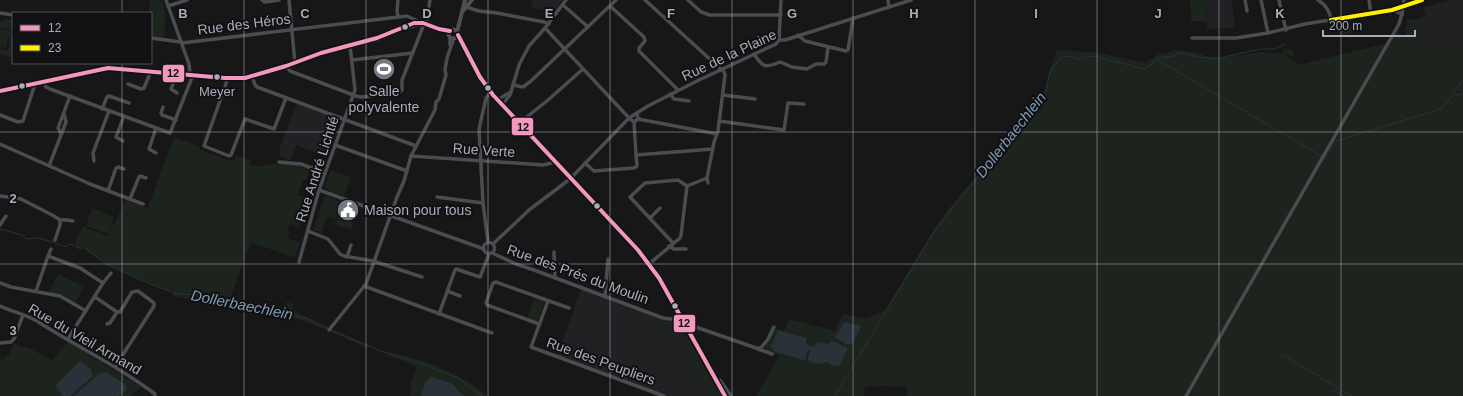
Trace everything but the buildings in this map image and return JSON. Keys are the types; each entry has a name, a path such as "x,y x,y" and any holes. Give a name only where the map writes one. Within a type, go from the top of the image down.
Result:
{"main road":[{"path":"465,0 465,9"},
{"path":"472,0 465,9 453,34 464,47 480,77 492,94 518,124 571,178 649,264 659,278 724,395"}],"street":[{"path":"44,82 47,88 170,133 193,75 166,0"},
{"path":"168,6 187,0"},
{"path":"262,0 265,2 279,0"},
{"path":"289,0 295,63"},
{"path":"398,0 398,16"},
{"path":"286,66 290,71 361,97 399,93 402,90 402,80 425,25 430,0"},
{"path":"502,105 510,95 519,66 529,46 549,24 566,0"},
{"path":"513,85 523,87 616,0"},
{"path":"645,0 722,69 725,75 717,134 707,178 708,182"},
{"path":"688,0 702,12 710,15 780,15"},
{"path":"779,40 780,0"},
{"path":"888,0 889,7"},
{"name":"Rue de la Plaine","path":"493,244 529,210 571,178 629,118 637,113 678,90 776,44 779,40 785,40 912,0"},
{"path":"1245,0 1247,12"},
{"path":"1260,0 1268,33"},
{"path":"1279,0 1286,30"},
{"path":"1318,0 1329,10 1331,20"},
{"path":"1369,0 1371,14"},
{"path":"1186,396 1399,24 1404,0"},
{"path":"1192,38 1236,38 1268,33 1286,30 1305,24 1392,10 1422,0"},
{"path":"563,5 588,27"},
{"path":"610,6 644,38 645,41 638,48 639,51 678,90"},
{"path":"465,9 497,13 549,24"},
{"path":"1392,10 1402,14"},
{"path":"0,13 12,15"},
{"name":"Rue des Héros","path":"152,38 182,43 398,16 414,18 416,23 423,23 453,34"},
{"path":"798,35 806,41 828,48 846,51 848,50 853,18"},
{"path":"0,91 108,68 228,78 252,76 295,63 321,53 377,39 416,23"},
{"path":"545,28 634,122 637,164 634,168 594,171 585,163"},
{"path":"330,329 364,286 416,146 435,110 436,102 439,99 453,34"},
{"name":"Rue André Lichtlé","path":"299,262 319,190 354,95 355,85 350,46"},
{"path":"754,54 765,66 768,67 780,62 807,69 816,64 824,64 826,62 828,48"},
{"path":"352,60 413,53"},
{"path":"518,124 583,69"},
{"path":"128,84 141,89 144,88 151,71"},
{"path":"177,73 172,90 177,93"},
{"path":"252,76 257,87 416,146"},
{"path":"228,78 204,146 229,156 231,155 245,119 274,129 286,98"},
{"path":"0,115 18,122 23,121 35,84"},
{"path":"497,100 511,92"},
{"path":"484,249 485,244 488,242 483,202 479,129 486,98 492,94"},
{"name":"Rue de la Plaine","path":"670,94 674,99 689,101"},
{"path":"723,95 755,99"},
{"path":"49,166 61,134 58,128 70,96"},
{"path":"102,109 107,97 109,96 129,103"},
{"path":"719,121 784,130 788,103 804,104"},
{"path":"163,107 161,113 162,115 176,120"},
{"path":"94,161 93,153 109,111"},
{"path":"637,113 638,119"},
{"path":"123,140 117,138 116,136 124,116"},
{"path":"634,122 638,119 717,134"},
{"path":"156,128 148,149 156,153"},
{"path":"0,144 108,191 143,204"},
{"path":"335,145 407,171"},
{"path":"636,155 713,149"},
{"name":"Rue Verte","path":"412,156 543,165 556,162"},
{"path":"279,162 301,164 325,173"},
{"path":"108,191 116,168 118,167 124,169"},
{"path":"130,199 139,177 146,178"},
{"path":"687,186 707,178"},
{"path":"630,197 645,183 678,180 687,186"},
{"path":"649,264 681,235 687,186"},
{"path":"319,190 484,249 490,253"},
{"path":"627,193 673,243"},
{"path":"0,196 21,199 60,220 73,222"},
{"path":"437,197 483,202"},
{"path":"650,218 660,208"},
{"path":"0,225 6,216"},
{"path":"55,240 60,225 60,220"},
{"path":"308,231 328,239 340,254 346,257 373,261 422,277"},
{"path":"439,314 456,269 480,277 490,253 495,249 493,244 488,242"},
{"path":"346,257 351,245"},
{"path":"669,246 674,249 686,249"},
{"path":"36,291 51,249"},
{"path":"554,252 556,278"},
{"name":"Rue des Prés du Moulin","path":"490,253 663,318 671,319 680,317"},
{"path":"48,256 80,268 103,283"},
{"path":"605,297 608,259"},
{"path":"68,339 103,283 111,273"},
{"path":"548,301 539,324 487,305 486,303 493,283 496,282 569,308"},
{"path":"0,283 11,287 63,297 86,311"},
{"path":"364,286 492,333"},
{"path":"108,324 117,312 120,312 132,292 135,291 147,297 154,303 154,306 114,368"},
{"path":"447,291 460,296"},
{"path":"95,297 117,312"},
{"name":"Rue du Vieil Armand","path":"0,306 41,324 68,339 151,391 155,394 155,396"},
{"path":"0,343 12,342 23,316"},
{"name":"Rue des Peupliers","path":"539,324 531,348 664,396"},
{"path":"685,326 690,325 772,354"},
{"path":"756,348 763,346 774,327"},
{"path":"720,380 731,396"}],"shaded area":[{"path":"150,0 162,0 166,13 164,38 152,36 152,12 149,12"},
{"path":"533,0 562,0 553,12 531,7"},
{"path":"1190,0 1206,0 1206,21 1191,21"},
{"path":"1206,0 1232,0 1235,28 1207,29"},
{"path":"1452,0 1463,0 1463,46 1430,51 1420,43 1421,18 1426,15 1423,8"},
{"path":"1421,18 1420,43 1430,51 1463,46 1463,396 907,396 906,387 887,386 865,387 864,396 756,396 779,356 766,350 765,347 771,327 784,331 789,319 835,331 843,314 867,319 886,309 934,229 954,202 1031,112 1038,98 1045,91 1049,72 1057,50 1094,52 1145,63 1157,55 1175,50 1199,53 1205,56 1225,57 1260,52 1283,54 1298,65 1388,43 1396,32 1401,35 1406,35 1407,20"},
{"path":"6,19 12,20 12,30 0,28 0,22"},
{"path":"1342,23 1343,25 1349,23 1352,31 1351,33 1342,35 1340,29"},
{"path":"0,29 11,31 6,48 0,47"},
{"path":"12,30 12,58 0,54 0,49 8,50"},
{"path":"1284,48 1294,51 1293,56 1283,54"},
{"path":"296,104 333,117 325,139 332,142 327,157 296,145 291,160 285,159 278,153"},
{"path":"174,137 198,146 201,150 231,161 234,160 236,155 251,161 249,165 252,166 286,163 310,170 306,180 303,180 298,195 310,200 307,206 304,206 305,207 298,227 290,224 287,230 290,232 288,238 300,243 294,258 251,242 231,296 256,306 261,303 281,309 287,302 294,304 293,310 326,327 371,346 367,348 321,327 298,319 172,296 174,291 160,288 106,264 83,247 77,248 75,242 83,226 108,236 126,200 148,208"},
{"path":"331,170 351,177 344,196 324,188"},
{"path":"325,195 341,202 335,219 327,216 321,233 313,230"},
{"path":"93,208 114,217 111,223 113,224 108,234 86,226"},
{"path":"338,217 354,223 351,230 335,224"},
{"path":"81,271 77,283 84,287 75,303 61,294 49,292 58,274 76,283"},
{"path":"581,289 635,310 692,349 693,353 687,367 689,376 695,377 702,381 705,384 710,396 657,396 557,358"},
{"path":"537,298 545,301 537,322 527,319 534,299 537,300"},
{"path":"636,309 680,323 722,396 710,396 704,384 700,380 682,372 685,366 687,367 690,362 689,360 693,353 692,349 635,310"},
{"path":"844,322 859,325 861,327 852,344 846,344 836,338"},
{"path":"778,330 806,338 806,343 810,347 813,347 818,342 828,344 833,341 847,348 847,351 839,366 832,365 827,362 818,364 809,361 810,350 808,349 805,360 773,351 770,344 772,345"},
{"path":"68,342 141,387 130,396 0,396 0,358 3,361 6,355 9,356 14,344 31,349 52,360"},
{"path":"387,352 400,354 440,368 466,381 487,396 464,396 459,390 425,383 421,396 410,396 411,384 417,367 388,356"},
{"path":"80,361 92,371 92,377 70,396 63,396 57,389 56,385"},
{"path":"106,372 127,386 125,391 118,396 74,396 99,374"},
{"path":"431,377 451,383 464,396 421,396 425,383"}],"waterway":[{"path":"1157,58 1172,56 1179,52 1197,57 1223,58 1261,49 1275,49 1286,45"},
{"name":"Dollerbaechlein","path":"835,396 935,230 1030,115 1038,100 1046,91 1050,72 1062,56 1073,57 1076,59 1095,56 1145,69 1152,64 1155,59"},
{"name":"Dollerbaechlein","path":"1156,59 1321,156"},
{"name":"Dollerbaechlein","path":"1324,158 1336,141 1441,109 1453,95 1463,79"},
{"path":"1456,95 1463,94"},
{"name":"Dollerbaechlein","path":"0,229 22,235 27,239 39,238 66,247 70,244 81,249 83,247 106,264 147,283 178,294 211,296 236,304 306,318 328,328"},
{"name":"Dollerbaechlein","path":"331,330 378,350 423,364 460,379 482,396"},
{"path":"1283,355 1352,396"},
{"path":"1333,390 1344,396"}],"transit line":[{"name":"23","path":"1331,20 1392,10 1422,0"},
{"name":"12","path":"0,91 108,68 225,78 245,78 286,66 321,53 377,38 414,23 423,23 439,29 450,31"},
{"name":"12","path":"458,35 480,77 493,95 638,250 659,278 725,396"}],"place":[{"name":"Salle polyvalente","path":"384,69"},
{"name":"Meyer","path":"217,77"},
{"name":"Maison pour tous","path":"348,210"}]}
